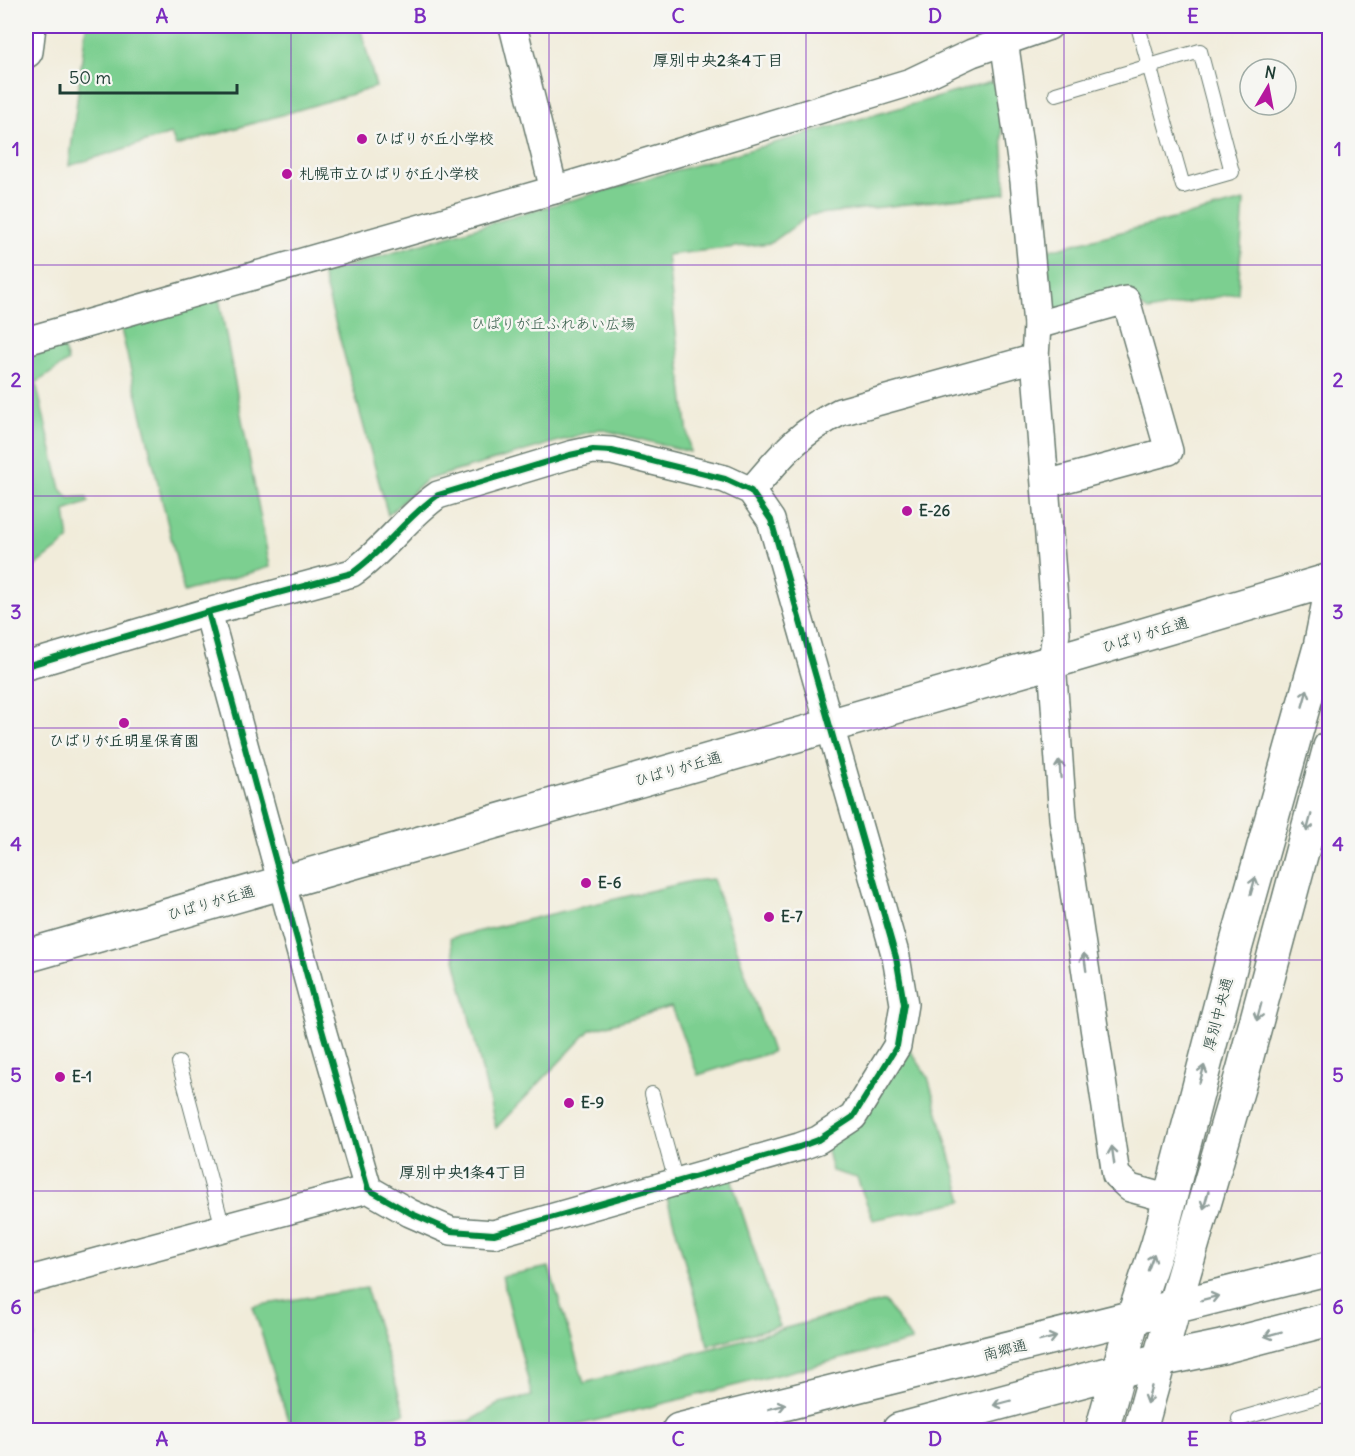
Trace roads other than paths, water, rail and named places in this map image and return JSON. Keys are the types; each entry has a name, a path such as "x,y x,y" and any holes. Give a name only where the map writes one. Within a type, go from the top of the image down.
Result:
{"street":[{"path":"26,51 29,26"},
{"path":"513,26 554,190"},
{"path":"26,341 554,190 911,82 1002,33 1049,26"},
{"path":"1002,33 1024,181 1037,325 1035,358 1055,611 1056,633 1052,662 1063,818 1116,1174 1130,1188 1170,1199"},
{"path":"1037,325 1126,300 1169,451 1046,484"},
{"path":"751,491 790,446 819,423 840,412 1035,358"},
{"path":"26,666 208,612 352,573 370,561 423,506 438,495 570,455 593,450 612,451 725,479 751,491 771,520 896,957 904,1004 897,1046 854,1118 818,1140 799,1147 494,1234 451,1231 410,1213 368,1188 316,1009 208,612"},
{"name":"ひばりが丘通","path":"26,956 1052,662 1329,580"},
{"name":"厚別中央通","path":"1102,1431 1133,1318 1158,1244 1235,949 1320,646 1329,597"},
{"path":"1140,1431 1173,1307 1240,1082 1329,747"},
{"path":"26,1281 368,1188"},
{"name":"南郷通","path":"679,1431 1329,1268"},
{"path":"898,1431 1160,1360 1222,1347 1329,1319"}],"lane":[{"path":"1056,94 1149,66 1200,51 1232,172 1183,186 1149,66 1138,26"},
{"path":"179,1063 223,1228"},
{"path":"652,1094 676,1182"},
{"path":"1239,1419 1329,1393"}],"place":[{"name":"ひばりが丘小学校","path":"362,139"},
{"name":"札幌市立ひばりが丘小学校","path":"287,174"},
{"name":"E-26","path":"907,511"},
{"name":"ひばりが丘明星保育園","path":"124,723"},
{"name":"E-6","path":"586,883"},
{"name":"E-7","path":"769,917"},
{"name":"E-1","path":"60,1077"},
{"name":"E-9","path":"569,1103"}],"district":[{"name":"厚別中央2条4丁目","path":"718,60"},
{"name":"厚別中央1条4丁目","path":"463,1172"}],"park label":[{"name":"ひばりが丘ふれあい広場","path":"553,324"}]}
